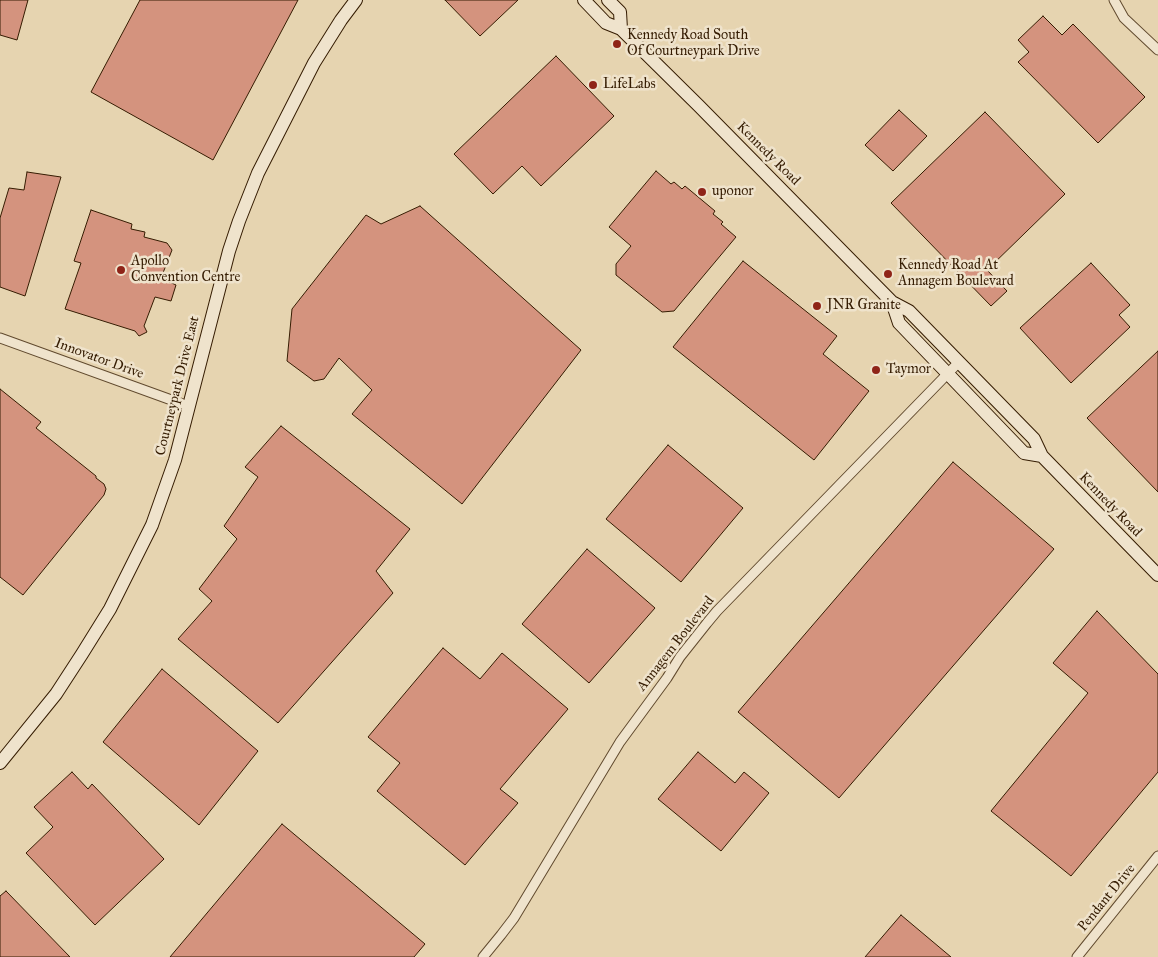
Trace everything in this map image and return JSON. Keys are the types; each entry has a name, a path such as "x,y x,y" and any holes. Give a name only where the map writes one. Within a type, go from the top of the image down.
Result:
{"main road":[{"name":"Courtneypark Drive East","path":"0,763 56,694 110,609 152,525 175,460 229,251 239,221 258,173 314,63 356,0"},
{"name":"Kennedy Road","path":"584,0 606,23 621,29 892,302 909,311 1034,440 1042,456 1158,575"},
{"name":"Kennedy Road","path":"608,0 620,12 621,29"},
{"name":"Kennedy Road","path":"892,302 899,323 1024,453 1042,456"}],"street":[{"path":"1114,0 1124,18 1158,50"},
{"name":"Innovator Drive","path":"0,338 188,406"},
{"name":"Annagem Boulevard","path":"483,957 519,910 620,742 699,633 717,611 959,362"},
{"name":"Pendant Drive","path":"1077,957 1158,856"}],"building":[{"path":"0,0 28,0 17,40 0,35"},
{"path":"140,0 298,0 213,160 91,92"},
{"path":"445,0 518,0 480,36"},
{"path":"1043,16 1062,35 1073,24 1145,97 1098,143 1018,62 1029,52 1018,40"},
{"path":"556,56 614,116 541,186 522,166 493,194 454,154"},
{"path":"899,110 927,136 893,171 865,145"},
{"path":"985,112 1065,194 987,270 1007,291 991,306 891,203"},
{"path":"656,171 671,184 674,182 682,189 685,186 715,211 713,214 723,222 721,224 736,237 674,311 662,312 616,275 616,264 631,246 609,227"},
{"path":"27,172 61,177 25,296 0,287 0,218 9,188 24,190"},
{"path":"420,206 581,350 462,504 352,414 372,390 339,358 324,379 314,381 287,361 292,309 366,215 381,224"},
{"name":"Apollo Convention Centre","path":"91,210 132,224 131,229 145,232 144,237 167,243 172,250 161,278 176,285 171,301 155,297 144,326 147,332 139,336 135,331 65,309 81,263 74,261"},
{"path":"743,261 837,336 823,354 869,391 814,460 673,347"},
{"path":"1091,263 1130,305 1119,315 1130,327 1071,383 1020,328"},
{"path":"1158,351 1158,492 1087,418"},
{"path":"0,389 41,422 36,428 96,476 106,489 104,495 23,595 0,577"},
{"path":"281,426 410,529 376,571 393,593 278,723 178,639 212,601 199,589 237,539 224,526 258,477 245,467"},
{"path":"668,445 743,508 681,582 606,519"},
{"path":"953,462 1054,549 839,798 738,712"},
{"path":"587,549 655,608 589,683 522,624"},
{"path":"1097,611 1158,674 1158,772 1071,876 991,811 1088,693 1053,663"},
{"path":"443,648 480,679 502,653 568,709 500,789 518,803 465,865 377,791 400,763 368,737"},
{"path":"162,669 258,751 199,825 103,742"},
{"path":"698,752 735,783 744,772 769,793 721,851 658,799"},
{"path":"72,772 88,789 92,784 164,859 95,925 26,853 53,827 34,807"},
{"path":"282,824 425,944 414,957 170,957"},
{"path":"6,891 70,957 0,957 0,896"},
{"path":"901,915 951,957 865,957"}],"place":[{"name":"Kennedy Road South Of Courtneypark Drive","path":"617,44"},
{"name":"LifeLabs","path":"593,85"},
{"name":"uponor","path":"702,192"},
{"name":"Apollo Convention Centre","path":"121,270"},
{"name":"Kennedy Road At Annagem Boulevard","path":"888,274"},
{"name":"JNR Granite","path":"817,306"},
{"name":"Taymor","path":"876,370"}]}
